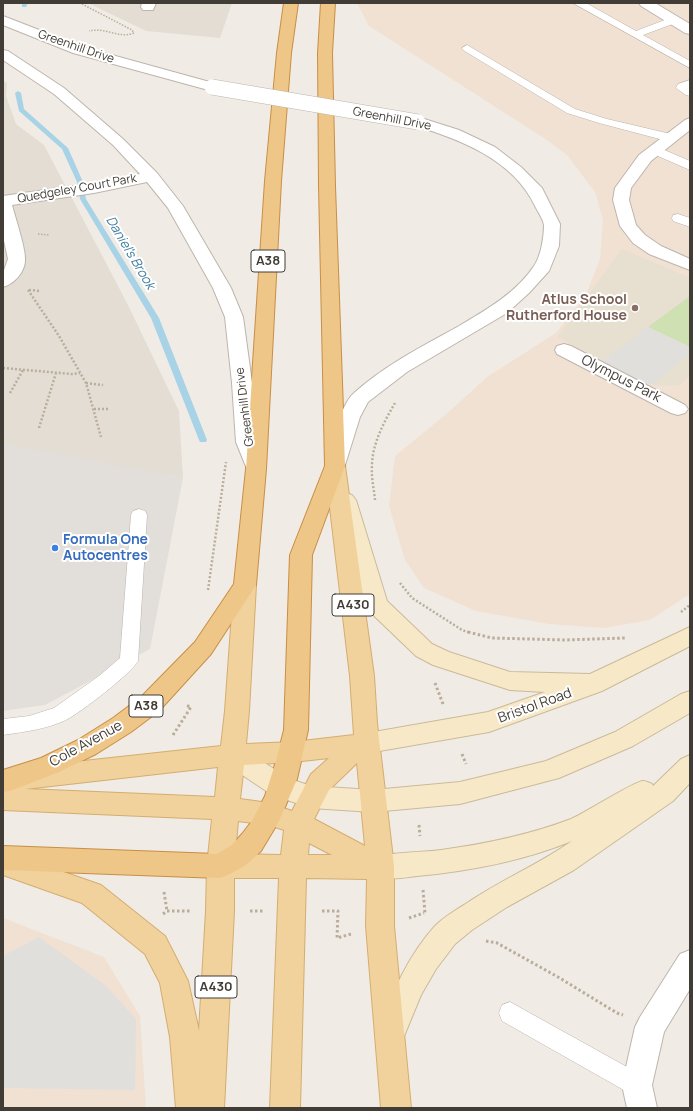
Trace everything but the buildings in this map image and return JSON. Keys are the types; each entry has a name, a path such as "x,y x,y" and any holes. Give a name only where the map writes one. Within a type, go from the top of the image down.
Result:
{"highway":[{"name":"A38","path":"245,585 256,469 273,181 284,52 291,3"},
{"path":"3,858 220,866 242,853 257,836 281,787 292,752 296,730 301,554 335,466 327,186 325,54 328,3"},
{"name":"Cole Avenue","path":"5,787 87,747 122,725 150,704 203,648 245,585"}],"main road":[{"path":"335,466 377,605 424,650 441,658 510,681 593,684"},
{"name":"A430","path":"335,466 362,676 365,723 380,867 380,926 396,1108"},
{"path":"245,585 237,711 232,755 281,787 311,797 373,801 460,793 550,770 624,739 690,701"},
{"name":"Bristol Road","path":"368,743 489,722 593,684 690,636"},
{"path":"285,1108 293,867 298,824 320,782 352,753 368,743"},
{"name":"Cole Avenue","path":"5,787 232,755 292,752 368,743"},
{"name":"A430","path":"209,1108 220,911 220,866 232,755"},
{"path":"220,866 380,867 445,862 510,851 582,826 648,790 690,756"},
{"path":"390,1037 409,988 426,960 445,935 462,920 497,898 564,862 664,793 690,766"},
{"path":"5,787 269,814 298,824 380,867"},
{"path":"3,863 91,894 155,945 174,981 185,1037 191,1108"}],"street":[{"path":"646,3 690,30"},
{"name":"Greenhill Drive","path":"3,20 78,50 212,87 418,122 454,133 490,150 515,170 536,191 552,224 550,246 543,267 523,289 500,309 400,368 360,398 350,417 335,466"},
{"name":"Greenhill Drive","path":"3,54 59,91 118,142 151,176 175,206 222,288 234,317 242,383 246,442 256,469"},
{"path":"690,123 645,158 623,188 621,200 628,226 639,239 655,250 690,265"},
{"name":"Quedgeley Court Park","path":"7,279 16,267 17,259 3,201 94,188 151,176"},
{"name":"Olympus Park","path":"564,350 686,407"},
{"path":"639,1096 654,1019 690,963"}],"lane":[{"path":"578,3 690,65"},
{"path":"636,34 674,20"},
{"path":"467,48 571,111 603,121 671,138"},
{"path":"690,83 682,86 682,88 690,93"},
{"path":"655,150 690,166"},
{"path":"678,218 690,223"},
{"path":"3,727 29,724 60,714 106,681 129,661 139,515"},
{"path":"510,1013 639,1096"}],"path":[{"path":"73,3 82,4 132,30 134,33 129,36 123,36 107,29 95,29 86,32"},
{"path":"7,279 28,290 40,291"},
{"path":"28,290 59,336 86,383 102,436"},
{"path":"3,368 56,373 80,373"},
{"path":"10,393 23,370"},
{"path":"39,428 56,373"},
{"path":"86,383 103,385"},
{"path":"94,409 108,409"},
{"path":"208,593 226,461"},
{"path":"679,613 690,605"},
{"path":"462,630 492,638 566,640 632,638"},
{"path":"481,945 486,941 497,943 558,977 617,1013 629,1017 638,1001 654,1019"}],"shaded area":[{"path":"88,3 232,3 220,38 146,31"},
{"path":"357,3 690,3 690,594 650,620 604,628 549,624 476,611 424,588 405,560 389,506 395,456 451,410 487,377 556,333 586,295 600,259 603,220 595,192 567,155 547,140 369,26"},
{"path":"3,80 7,83 6,96 16,124 44,145 127,303 179,411 183,478 3,445"},
{"name":"Atlus School Rutherford House","path":"622,249 690,278 690,375 679,385 664,386 643,383 558,337"},
{"path":"648,327 690,347 690,354 652,384 643,383 603,361"},
{"path":"3,443 183,478 150,649 45,705 3,711"},
{"path":"3,918 104,957 140,1016 146,1108 3,1108"},
{"path":"39,937 106,986 136,1019 135,1090 3,1088 3,956"}],"green space":[{"path":"690,296 690,347 648,327"}],"waterway":[{"name":"Daniel's Brook","path":"18,93 21,110 65,148 80,182 83,199 155,318 203,440"}],"place":[{"name":"Atlus School Rutherford House","path":"635,308"},
{"name":"Formula One Autocentres","path":"55,548"}]}
